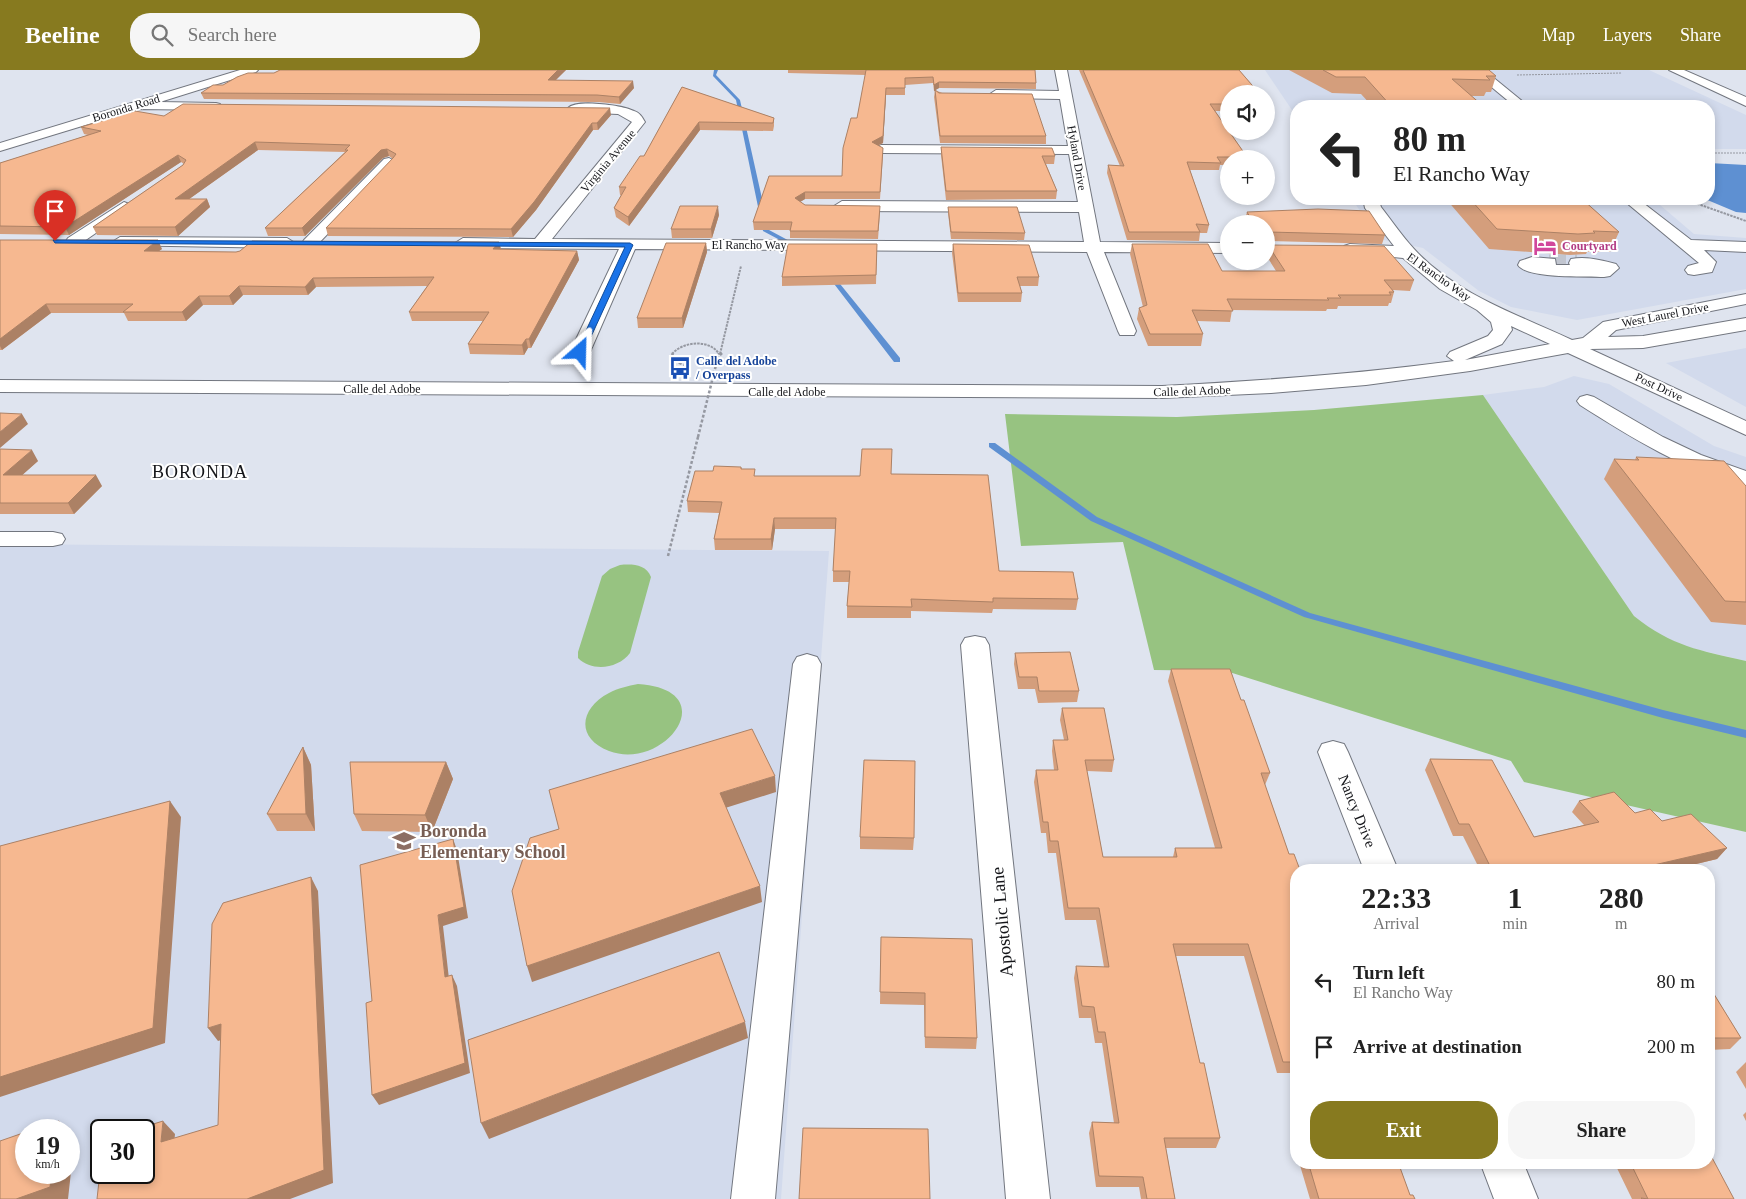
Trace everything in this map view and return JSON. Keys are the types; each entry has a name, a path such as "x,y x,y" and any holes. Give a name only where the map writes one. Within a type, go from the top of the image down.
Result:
{"street":[{"name":"Boronda Road","path":"0,147 252,70"},
{"name":"Hyland Drive","path":"1062,70 1075,150 1073,167 1086,207 1093,246 1127,331"},
{"path":"1675,70 1746,102"},
{"path":"1704,70 1740,86"},
{"path":"1481,73 1515,100"},
{"path":"988,94 1067,95"},
{"path":"135,105 232,107"},
{"name":"Virginia Avenue","path":"538,244 639,122 633,114 616,109 561,108"},
{"path":"881,149 1075,150"},
{"path":"310,243 389,162"},
{"path":"74,241 139,196"},
{"path":"1372,205 1409,254"},
{"path":"1636,205 1694,256 1746,255"},
{"path":"825,206 1086,207"},
{"path":"55,241 329,243"},
{"name":"El Rancho Way","path":"444,243 1220,248"},
{"path":"580,352 630,245"},
{"path":"1694,256 1746,247"},
{"name":"El Rancho Way","path":"1333,248 1381,249 1409,254 1446,284 1473,301 1580,345"},
{"path":"1550,263 1532,262 1526,265 1538,269 1604,272 1610,268 1596,264 1578,263"},
{"name":"West Laurel Drive","path":"1580,345 1610,326 1746,299"},
{"path":"1366,379 1448,360 1495,340 1503,330 1500,320 1473,301"},
{"name":"West Laurel Drive","path":"1580,345 1643,342 1746,324"},
{"name":"Calle del Adobe","path":"0,386 1085,393 1222,390 1366,379 1470,365 1580,345"},
{"name":"Post Drive","path":"1580,345 1746,429"},
{"path":"1587,401 1655,442 1693,460 1746,478"},
{"path":"0,539 53,540"},
{"name":"Apostolic Lane","path":"975,645 1028,1199"},
{"path":"753,1199 807,664"},
{"name":"Nancy Drive","path":"1333,752 1379,864"},
{"path":"1504,1169 1516,1199"}],"path":[{"path":"1481,73 1622,73"},
{"path":"1715,153 1746,153"},
{"path":"1701,205 1746,221"},
{"path":"668,556 743,260"},
{"path":"693,366 686,366 671,359 673,352 683,346 706,344 717,349 719,357"},
{"path":"702,365 719,357"}],"shaded area":[{"path":"1265,70 1649,70 1714,100 1290,100 1290,107"},
{"path":"1715,101 1746,115 1746,149 1715,149"},
{"path":"1356,205 1660,205 1694,234 1746,238 1746,289 1577,320 1511,307 1479,291 1423,248 1379,239"},
{"path":"1746,348 1746,407 1666,363"},
{"path":"1574,376 1609,384 1714,446 1746,457 1746,661 1678,645 1653,631 1634,616 1483,395 1544,387"},
{"name":"Boronda Elementary School","path":"0,544 829,551 781,1199 0,1199"}],"green space":[{"path":"1483,395 1634,616 1661,635 1674,641 1700,650 1746,661 1746,832 1524,782 1511,761 1226,671 1154,670 1123,542 1021,546 1005,414 1177,417 1314,410"},
{"path":"620,565 642,567 651,577 630,653 612,665 597,667 578,658 578,652 602,576 610,569"},
{"path":"638,684 664,689 678,700 682,713 677,728 666,741 649,750 630,754 609,751 591,739 586,731 587,715 599,699 612,691"}],"water":[{"path":"1715,163 1746,165 1746,213 1736,212 1715,203"}],"building":[{"path":"280,70 558,70 548,80 633,81 619,97 597,95 201,93 213,85 223,85 248,73 274,73"},
{"path":"866,70 1035,70 1036,83 939,82 934,85 933,77 905,78 905,88 886,88 883,136 872,142 883,148 880,192 805,192 795,198 805,205 880,206 878,231 790,231 792,222 753,222 769,176 842,176 843,148 851,118 857,118"},
{"path":"1083,70 1239,70 1252,85 1220,85 1220,104 1210,104 1220,118 1220,140 1235,140 1242,150 1220,150 1220,157 1217,157 1220,163 1187,162 1209,225 1196,224 1200,232 1129,232 1108,165 1124,166"},
{"path":"1323,70 1489,70 1496,76 1486,76 1490,80 1452,79 1476,100 1386,100 1365,77 1336,77"},
{"path":"682,87 774,118 773,123 699,122 628,217 614,208 626,187 619,187 640,156 644,156"},
{"path":"935,90 939,93 1032,94 1046,136 940,136"},
{"path":"183,104 610,108 597,123 592,123 534,202 511,229 326,228 396,154 387,149 381,150 302,228 265,228 348,150 345,150 350,145 255,142 175,199 207,199 175,227 93,227 183,165 186,160 178,155 65,227 0,226 0,163 101,131 81,127 135,111 164,116"},
{"path":"941,147 1052,148 1055,156 1042,156 1057,191 946,191"},
{"path":"1475,205 1589,205 1619,232 1593,231 1595,233 1578,234 1497,229"},
{"path":"680,206 718,206 711,229 671,229"},
{"path":"948,207 1017,207 1025,233 951,232"},
{"path":"1318,209 1369,211 1385,235 1275,232 1275,215 1249,215 1247,212"},
{"path":"0,240 158,240 144,251 236,252 252,241 499,242 493,249 577,251 529,339 526,339 522,345 468,344 489,312 409,312 434,277 313,278 305,287 239,286 229,296 199,296 182,312 123,312 133,304 46,304 0,339"},
{"path":"666,243 706,243 682,318 637,318"},
{"path":"788,244 877,244 876,275 782,277"},
{"path":"953,244 1029,245 1039,277 1017,277 1022,293 958,293"},
{"path":"1132,244 1208,244 1222,271 1285,271 1275,256 1275,245 1384,246 1414,280 1384,280 1394,292 1389,292 1391,295 1338,295 1341,298 1327,298 1329,300 1227,299 1233,311 1192,310 1203,334 1150,334 1139,308 1147,305"},
{"path":"0,413 22,414 0,432"},
{"path":"0,449 32,450 3,475 96,475 68,503 0,503"},
{"path":"862,449 892,449 891,474 988,475 999,571 1073,572 1078,599 993,598 993,602 911,599 912,607 847,606 850,571 833,571 836,518 774,518 771,539 714,539 722,502 687,501 695,471 713,471 714,466 755,469 754,476 860,476"},
{"path":"1636,457 1724,461 1746,486 1746,602 1725,601 1614,459 1639,460"},
{"path":"1070,652 1079,691 1039,691 1037,677 1019,677 1015,653"},
{"path":"1171,669 1230,669 1241,700 1244,700 1270,773 1261,773 1289,854 1294,854 1298,864 1290,864 1290,1062 1283,1062 1248,944 1173,944 1200,1063 1204,1063 1220,1138 1164,1138 1175,1199 1147,1199 1143,1177 1099,1176 1092,1122 1119,1123 1105,1032 1098,1032 1094,1007 1082,1006 1076,966 1109,967 1099,908 1068,908 1058,841 1050,841 1048,822 1043,822 1036,770 1058,770 1053,740 1068,740 1062,708 1104,708 1114,760 1085,760 1103,857 1177,857 1175,848 1222,848"},
{"path":"752,729 775,776 720,793 760,886 527,966 512,891 530,838 559,829 549,790"},
{"path":"303,747 306,814 267,814"},
{"path":"1430,759 1492,760 1534,837 1599,822 1579,801 1614,792 1635,813 1650,809 1662,821 1691,814 1727,848 1658,864 1489,864 1469,824 1459,824"},
{"path":"864,760 915,761 914,838 860,837"},
{"path":"350,762 446,762 425,815 354,814"},
{"path":"170,801 153,1028 0,1077 0,846"},
{"path":"453,839 464,907 438,915 445,977 452,975 465,1063 372,1095 366,1003 372,1001 360,865"},
{"path":"311,877 324,1170 247,1199 97,1199 99,1184 155,1184 155,1123 163,1121 161,1142 218,1125 221,1024 208,1028 212,924 223,903"},
{"path":"881,937 972,939 977,1038 925,1037 925,993 880,992"},
{"path":"719,952 745,1022 481,1123 468,1040"},
{"path":"1715,996 1741,1038 1715,1038"},
{"path":"803,1128 928,1129 930,1199 799,1199"},
{"path":"15,1136 15,1184 50,1184 50,1187 16,1199 0,1199 0,1141"},
{"path":"1715,1163 1734,1199 1648,1199 1633,1169 1715,1169"},
{"path":"1310,1169 1401,1169 1410,1195 1413,1195 1415,1199 1319,1199"}],"waterway":[{"path":"716,70 714,75 738,100 766,231 795,246"},
{"path":"830,275 897,360"},
{"path":"992,445 1094,519 1307,615 1663,714 1746,734"}],"tunnel":[{"path":"1549,263 1577,263"}],"place":[{"name":"Courtyard","path":"1545,246"},
{"name":"Calle del Adobe / Overpass","path":"680,368"},
{"name":"Boronda Elementary School","path":"404,841"}],"district":[{"name":"BORONDA","path":"200,472"}],"route":[{"path":"55,241 630,245 580,352"}]}
